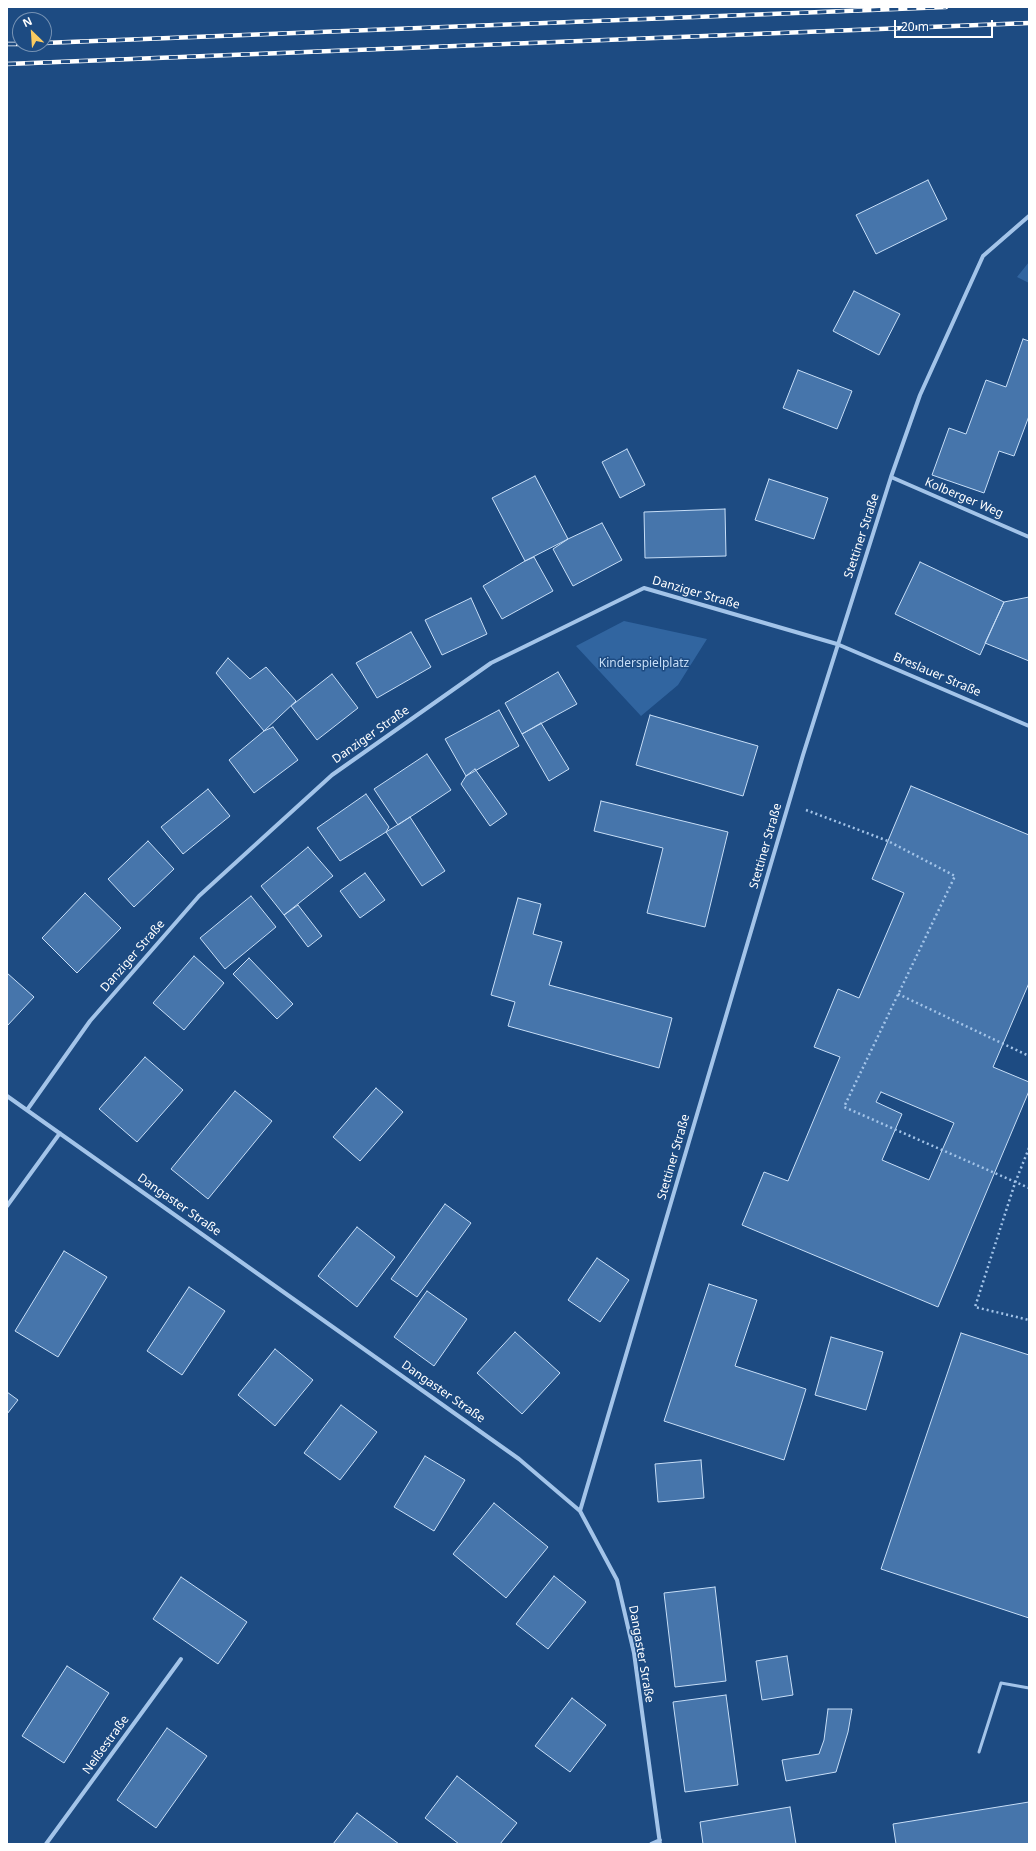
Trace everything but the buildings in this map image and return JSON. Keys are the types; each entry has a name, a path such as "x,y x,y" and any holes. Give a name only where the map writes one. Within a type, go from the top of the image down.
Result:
{"street":[{"name":"Stettiner Straße","path":"580,1511 789,803 891,477 920,396 983,256 1029,216"},
{"name":"Kolberger Weg","path":"891,477 1029,536"},
{"name":"Danziger Straße","path":"27,1110 90,1021 199,896 332,775 491,663 644,588 838,644"},
{"name":"Breslauer Straße","path":"838,644 1029,726"},
{"name":"Dangaster Straße","path":"7,1096 519,1458 580,1511 616,1580 634,1653 660,1842"},
{"path":"7,1206 60,1133"},
{"name":"Neißestraße","path":"46,1844 181,1659"},
{"path":"651,1844 660,1842"}],"lane":[{"path":"979,1752 1001,1683 1029,1688"}],"path":[{"path":"789,803 888,841 955,876 844,1107 1029,1188"},
{"path":"898,994 1029,1056"},
{"path":"1029,1148 1015,1182 975,1307 1029,1320"}],"green space":[{"path":"1029,262 1029,283 1017,277"},
{"name":"Kinderspielplatz","path":"624,621 707,639 678,685 641,716 576,646"}],"railway":[{"path":"52,43 946,7"},
{"path":"7,64 1029,23"},
{"path":"7,44 12,44"}]}
